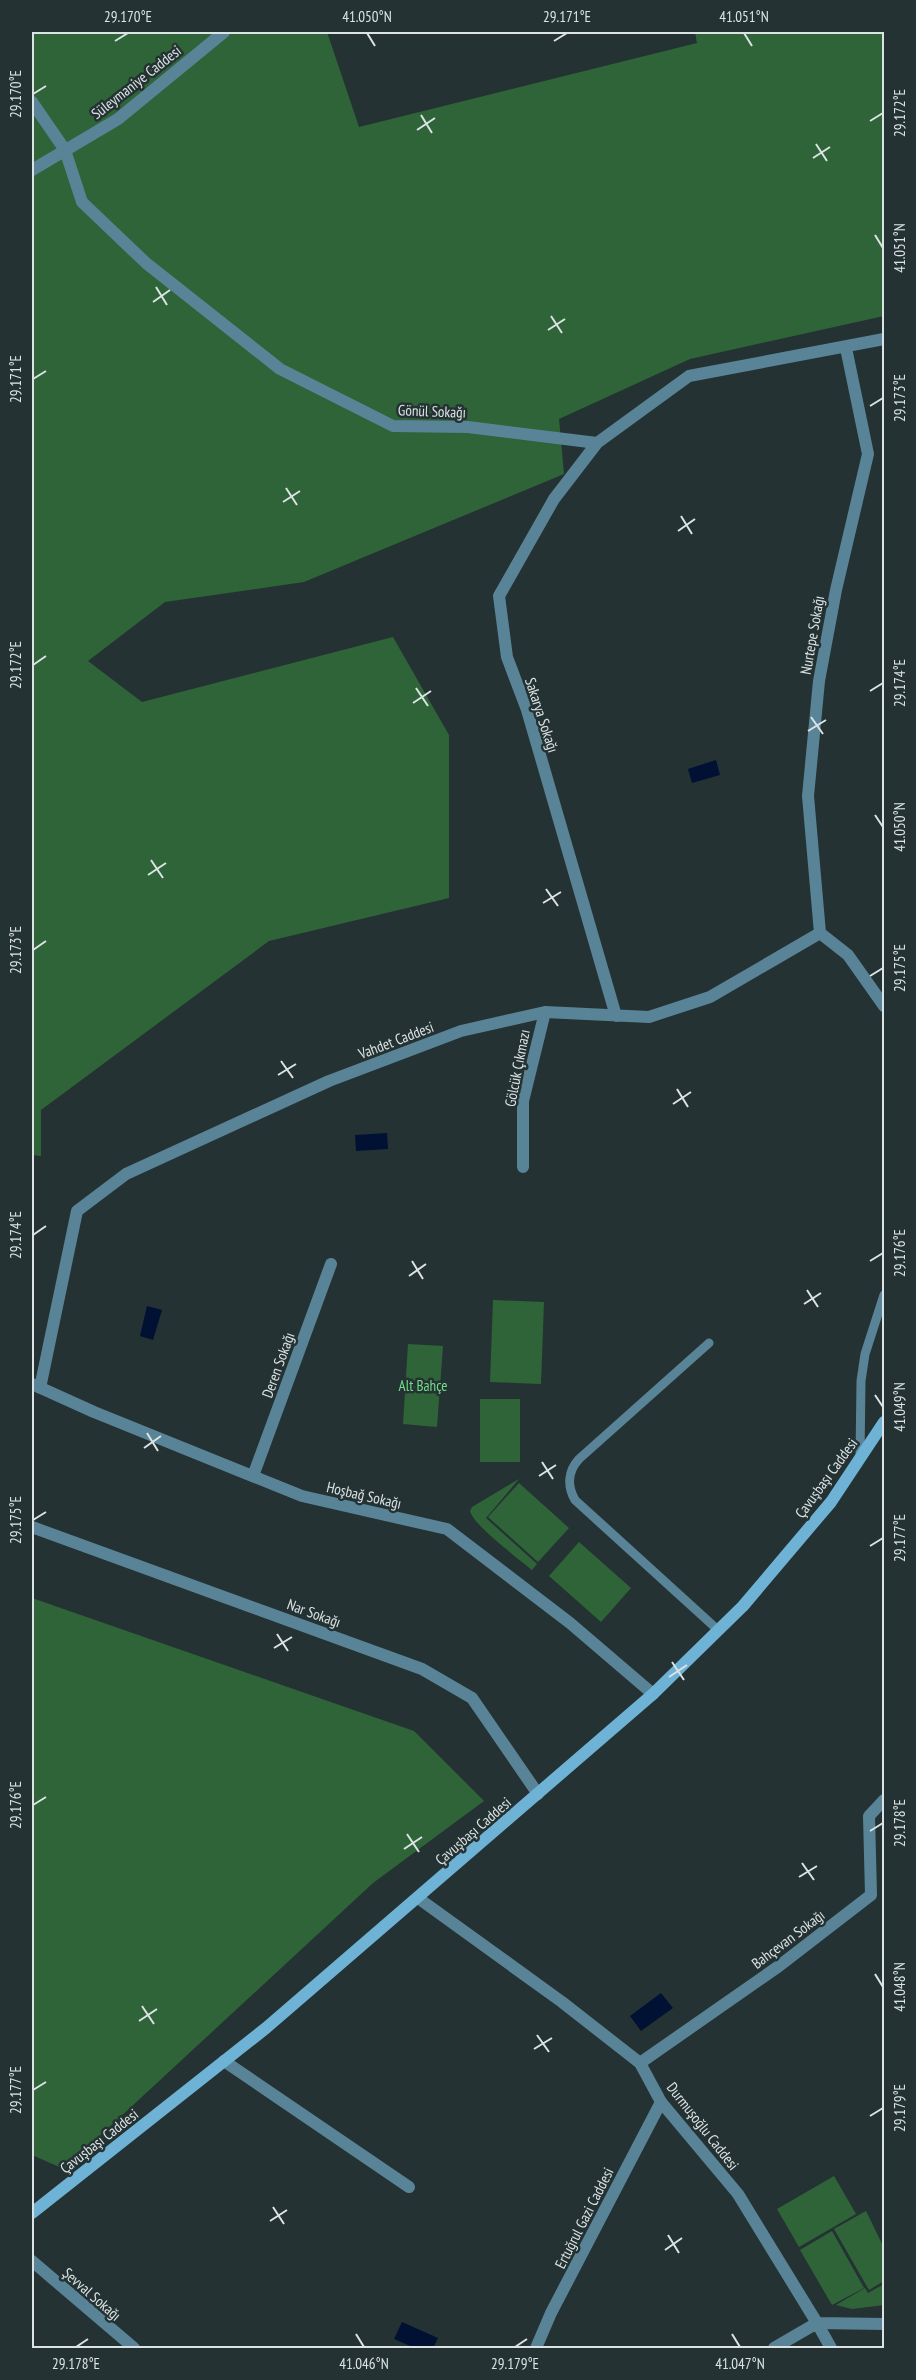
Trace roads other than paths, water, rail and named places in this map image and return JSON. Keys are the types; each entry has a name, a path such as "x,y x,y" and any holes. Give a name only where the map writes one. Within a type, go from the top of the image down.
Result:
{"main road":[{"name":"Çavuşbaşı Caddesi","path":"32,2213 224,2061 418,1898 653,1694 743,1606 831,1502 885,1422"}],"street":[{"name":"Süleymaniye Caddesi","path":"32,170 118,119 224,32"},
{"name":"Gönül Sokağı","path":"32,102 65,150 82,202 146,263 280,369 393,426 468,427 597,443"},
{"path":"597,443 689,376 885,339"},
{"name":"Nurtepe Sokağı","path":"820,933 808,796 819,681 836,590 868,454 846,348"},
{"name":"Sakarya Sokağı","path":"597,443 554,499 500,596 507,657 527,710 616,1016"},
{"path":"820,933 848,955 885,1006"},
{"name":"Vahdet Caddesi","path":"36,1386 77,1211 126,1174 329,1081 460,1031 545,1012 649,1017 710,997 820,933"},
{"name":"Gölcük Çıkmazı","path":"523,1167 523,1101 545,1012"},
{"name":"Deren Sokağı","path":"253,1476 331,1264"},
{"name":"Hoşbağ Sokağı","path":"36,1386 94,1412 302,1496 447,1529 570,1623 653,1694"},
{"name":"Nar Sokağı","path":"32,1527 423,1669 472,1698 538,1794"},
{"name":"Bahçevan Sokağı","path":"640,2063 779,1966 871,1895 869,1816 885,1800"},
{"name":"Durmuşoğlu Caddesi","path":"418,1898 562,2002 640,2063 661,2102 738,2194 831,2349"},
{"path":"224,2061 409,2187"},
{"name":"Ertuğrul Gazi Caddesi","path":"536,2349 551,2313 661,2102"},
{"name":"Şevval Sokağı","path":"32,2261 134,2349"},
{"path":"774,2349 817,2323 885,2324"}],"lane":[{"path":"860,1457 861,1381 865,1354 885,1295"},
{"path":"709,1343 579,1459 573,1466 569,1481 575,1500 718,1630"}],"water":[{"path":"716,760 720,775 692,783 688,769"},
{"path":"387,1133 388,1149 356,1151 355,1135"},
{"path":"147,1306 162,1310 153,1340 140,1336"},
{"path":"661,1993 673,2008 641,2031 630,2016"},
{"path":"402,2322 438,2338 433,2348 415,2348 394,2339"}],"park label":[{"name":"Alt Bahçe","path":"423,1385"}]}
